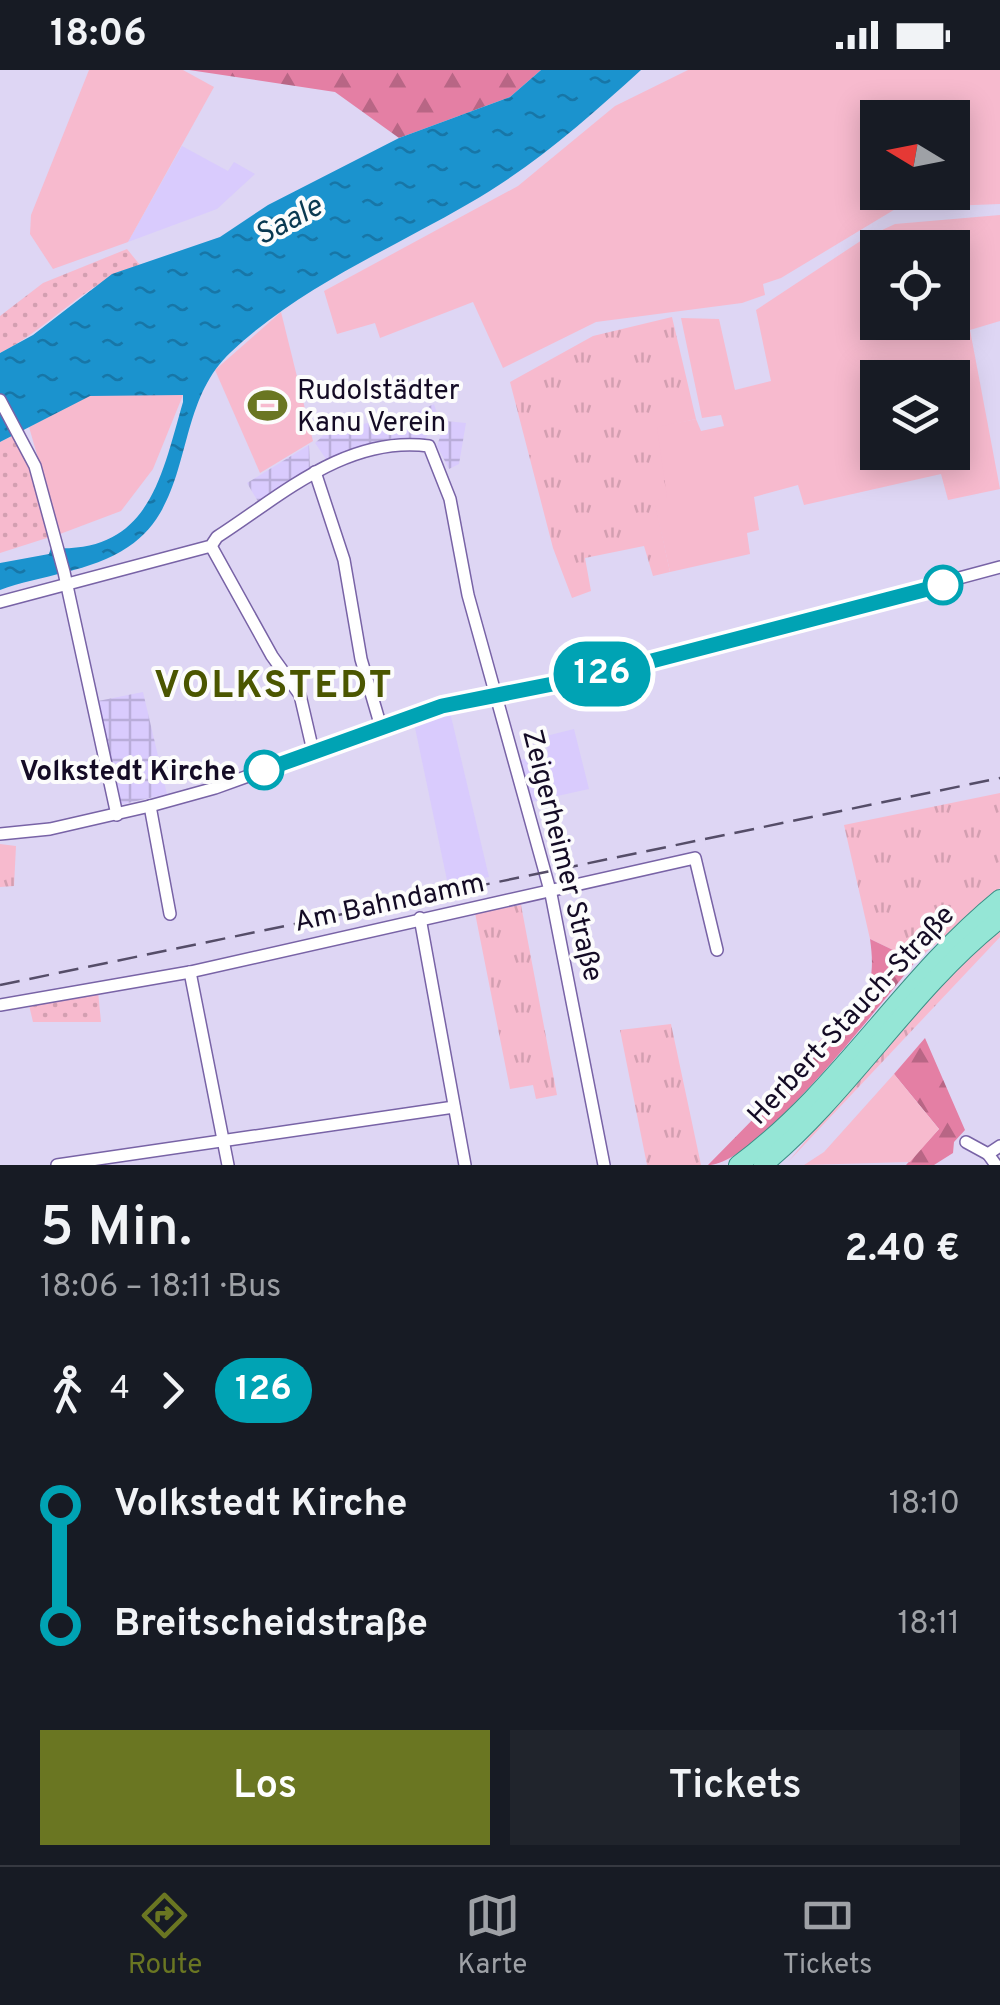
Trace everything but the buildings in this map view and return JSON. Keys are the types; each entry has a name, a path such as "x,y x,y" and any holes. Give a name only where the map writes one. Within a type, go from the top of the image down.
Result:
{"main road":[{"name":"Herbert-Stauch-Straße","path":"738,1165 790,1123 934,958 1000,899"},
{"name":"Herbert-Stauch-Straße","path":"763,1165 817,1116 951,962 1000,919"}],"street":[{"path":"0,400 36,466 65,578 116,815"},
{"name":"Zeigerheimer Straße","path":"316,472 350,455 380,447 430,446 450,499 468,595 499,695 551,894 604,1165"},
{"path":"0,602 65,578 211,546 217,536 316,472 344,560 360,659 381,726"},
{"path":"211,546 263,640 300,695 313,752"},
{"path":"0,834 150,806 215,788 442,706 606,673 1000,567"},
{"path":"150,806 170,914"},
{"name":"Am Bahndamm","path":"0,1005 190,972 420,918 551,894 695,858 717,950"},
{"path":"420,918 465,1165"},
{"path":"190,972 228,1165"},
{"path":"57,1165 454,1107"},
{"path":"966,1142 992,1160 1000,1146"}],"shaded area":[{"path":"182,146 228,171 234,162 255,174 217,209 128,242"},
{"path":"434,404 439,419 425,439 328,462 315,443 327,432 417,412"},
{"path":"445,421 466,423 459,464 449,469 437,446"},
{"path":"309,445 310,469 260,505 247,483"},
{"path":"143,692 167,794 119,805 98,701"},
{"path":"450,712 489,877 448,885 414,723"},
{"path":"574,729 589,789 530,802 520,760 548,754 546,736"}],"green space":[{"path":"89,70 183,70 214,87 128,242 53,269 30,234 31,215"},
{"path":"189,70 541,70 510,97 399,138 335,92"},
{"path":"688,70 1000,70 1000,204 970,205 970,100 860,100 860,210 894,210 781,278 763,284 765,295 742,303 596,322 503,368 473,302 380,338 375,323 337,334 324,291 518,186 615,106"},
{"path":"1000,215 1000,321 970,330 970,230 882,230 895,224"},
{"path":"860,241 860,340 970,340 970,330 1000,489 948,500 941,474 804,505 798,485 754,497 759,530 747,533 750,554 670,572 654,500 667,497 657,427 696,419 701,431 724,426 721,415 702,418 681,318 719,319 735,390 771,381 756,310"},
{"path":"127,249 140,265 102,282 0,353 0,316 43,283"},
{"name":"Rudolstädter Kanu Verein","path":"281,312 313,441 260,473 215,370"},
{"path":"672,317 696,419 658,428 668,498 655,501 670,572 653,576 644,546 585,558 591,591 572,598 553,548 510,382 593,336"},
{"path":"90,395 183,395 153,469 121,511 60,534 29,427"},
{"path":"14,435 31,466 50,537 0,553 0,442"},
{"path":"1000,793 1000,888 916,961 870,939 844,825"},
{"path":"0,844 16,846 14,886 0,887"},
{"path":"521,905 557,1095 536,1099 533,1085 510,1089 475,913"},
{"path":"1000,926 1000,937 788,1162 906,1019"},
{"path":"870,939 916,961 786,1112 730,1158 708,1165 819,1052 815,1045 861,1001 871,976"},
{"path":"98,991 101,1022 33,1022 29,1005"},
{"path":"671,1024 701,1165 647,1165 620,1030"},
{"path":"925,1038 965,1130 954,1142 953,1153 934,1165 906,1165 939,1129 894,1074"},
{"path":"894,1074 939,1129 910,1162 804,1165 824,1152"}],"water":[{"name":"Saale","path":"541,70 641,70 537,159 468,204 315,289 231,352 212,374 200,399 164,505 150,528 128,547 82,568 0,590 0,563 49,554 51,548 84,547 110,538 130,524 146,506 157,483 183,395 90,396 0,442 0,353 33,335 112,274 220,237 268,205 399,138 510,97"}],"railway":[{"path":"0,985 1000,778"}],"bus line":[{"name":"126","path":"264,770 442,706 598,675 943,585"}],"place":[{"name":"Rudolstädter Kanu Verein","path":"267,405"},
{"name":"Volkstedt Kirche","path":"264,770"}],"district":[{"name":"VOLKSTEDT","path":"274,684"}]}
